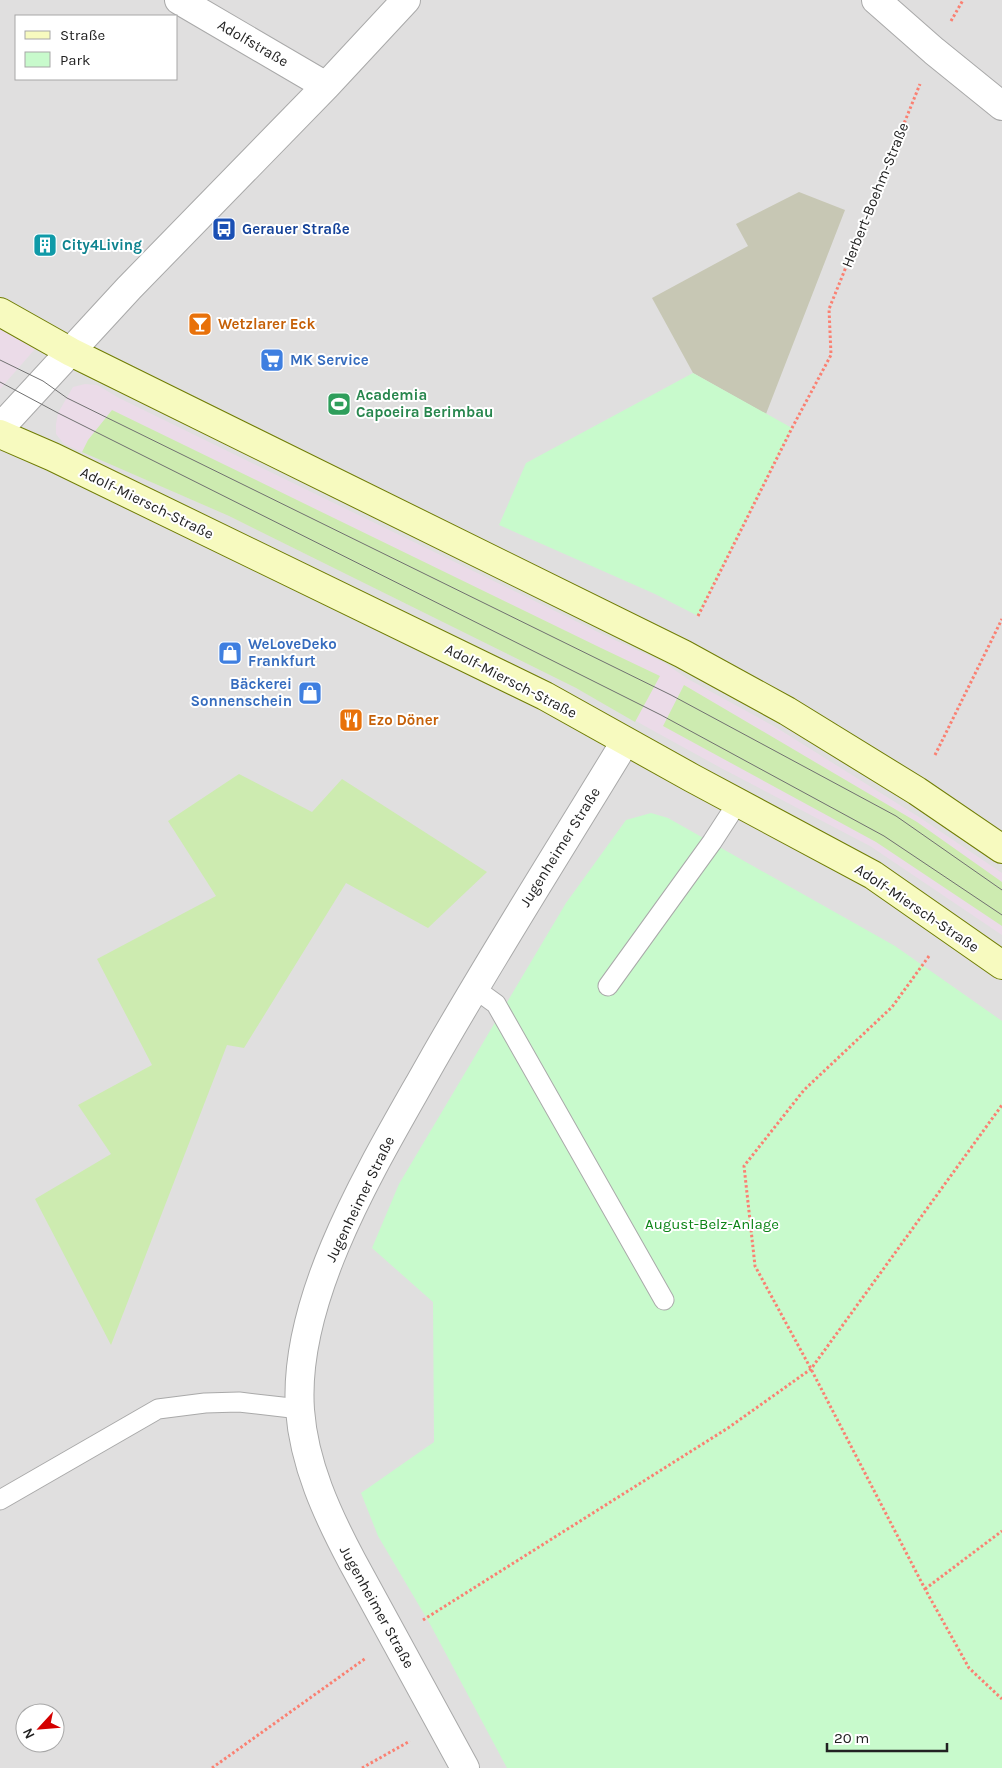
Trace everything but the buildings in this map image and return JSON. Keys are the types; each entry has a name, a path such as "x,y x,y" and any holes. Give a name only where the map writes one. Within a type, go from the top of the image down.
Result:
{"main road":[{"path":"0,312 71,352 683,654 787,711 917,792 1002,849"},
{"name":"Adolf-Miersch-Straße","path":"0,434 545,696 625,742 873,875 1002,965"}],"street":[{"name":"Adolfstraße","path":"179,0 326,86"},
{"path":"0,428 129,288 326,86 406,0"},
{"path":"876,0 934,51 1002,106"},
{"name":"Jugenheimer Straße","path":"466,1768 344,1546 319,1492 305,1446 300,1409 302,1364 310,1318 329,1263 349,1216 390,1135 474,988 625,742"}],"lane":[{"path":"608,986 712,842 738,802"},
{"path":"474,988 496,1004 664,1300"},
{"path":"0,1500 158,1408 205,1403 239,1402 300,1409"}],"path":[{"path":"949,24 963,0"},
{"name":"Herbert-Boehm-Straße","path":"698,616 792,428 831,355 829,308 922,81"},
{"path":"935,756 1002,619"},
{"path":"929,956 892,1007 804,1090 744,1166 755,1266 811,1368 925,1588 969,1668 1002,1699"},
{"path":"212,1768 394,1637 728,1428 811,1368 1002,1105"},
{"path":"925,1588 1002,1532"},
{"path":"362,1768 415,1738 439,1721"}],"shaded area":[{"path":"0,0 1002,0 1002,1768 0,1768"},
{"path":"799,192 845,210 766,414 693,373 652,298 748,246 736,224"},
{"path":"0,329 35,349 0,389"},
{"path":"85,384 97,385 119,398 663,662 688,679 777,728 919,817 1002,873 1002,935 870,846 721,768 576,688 229,516 64,444 56,434 58,413 73,387"}],"green space":[{"path":"693,373 792,428 698,616 655,594 499,525 526,463"},
{"path":"112,410 660,676 635,722 576,688 229,516 82,452 88,440"},
{"path":"684,685 917,822 1002,882 1002,926 876,842 663,726"},
{"path":"239,774 312,812 342,779 487,872 428,928 346,883 244,1048 227,1045 111,1345 35,1199 111,1154 78,1105 152,1065 97,959 216,896 168,821"},
{"name":"August-Belz-Anlage","path":"651,813 668,818 895,946 1002,1021 1002,1768 507,1768 430,1624 378,1536 361,1493 434,1442 433,1302 372,1248 399,1184 566,903 626,820"}],"tram line":[{"path":"0,360 43,381 67,398 671,695 896,816 1002,890"},
{"path":"0,382 58,413 661,715 884,836 1002,915"}],"place":[{"name":"Gerauer Straße","path":"224,229"},
{"name":"City4Living","path":"45,245"},
{"name":"Wetzlarer Eck","path":"200,324"},
{"name":"MK Service","path":"272,360"},
{"name":"Academia Capoeira Berimbau","path":"339,404"},
{"name":"WeLoveDeko Frankfurt","path":"230,653"},
{"name":"Bäckerei Sonnenschein","path":"310,693"},
{"name":"Ezo Döner","path":"351,720"}]}
